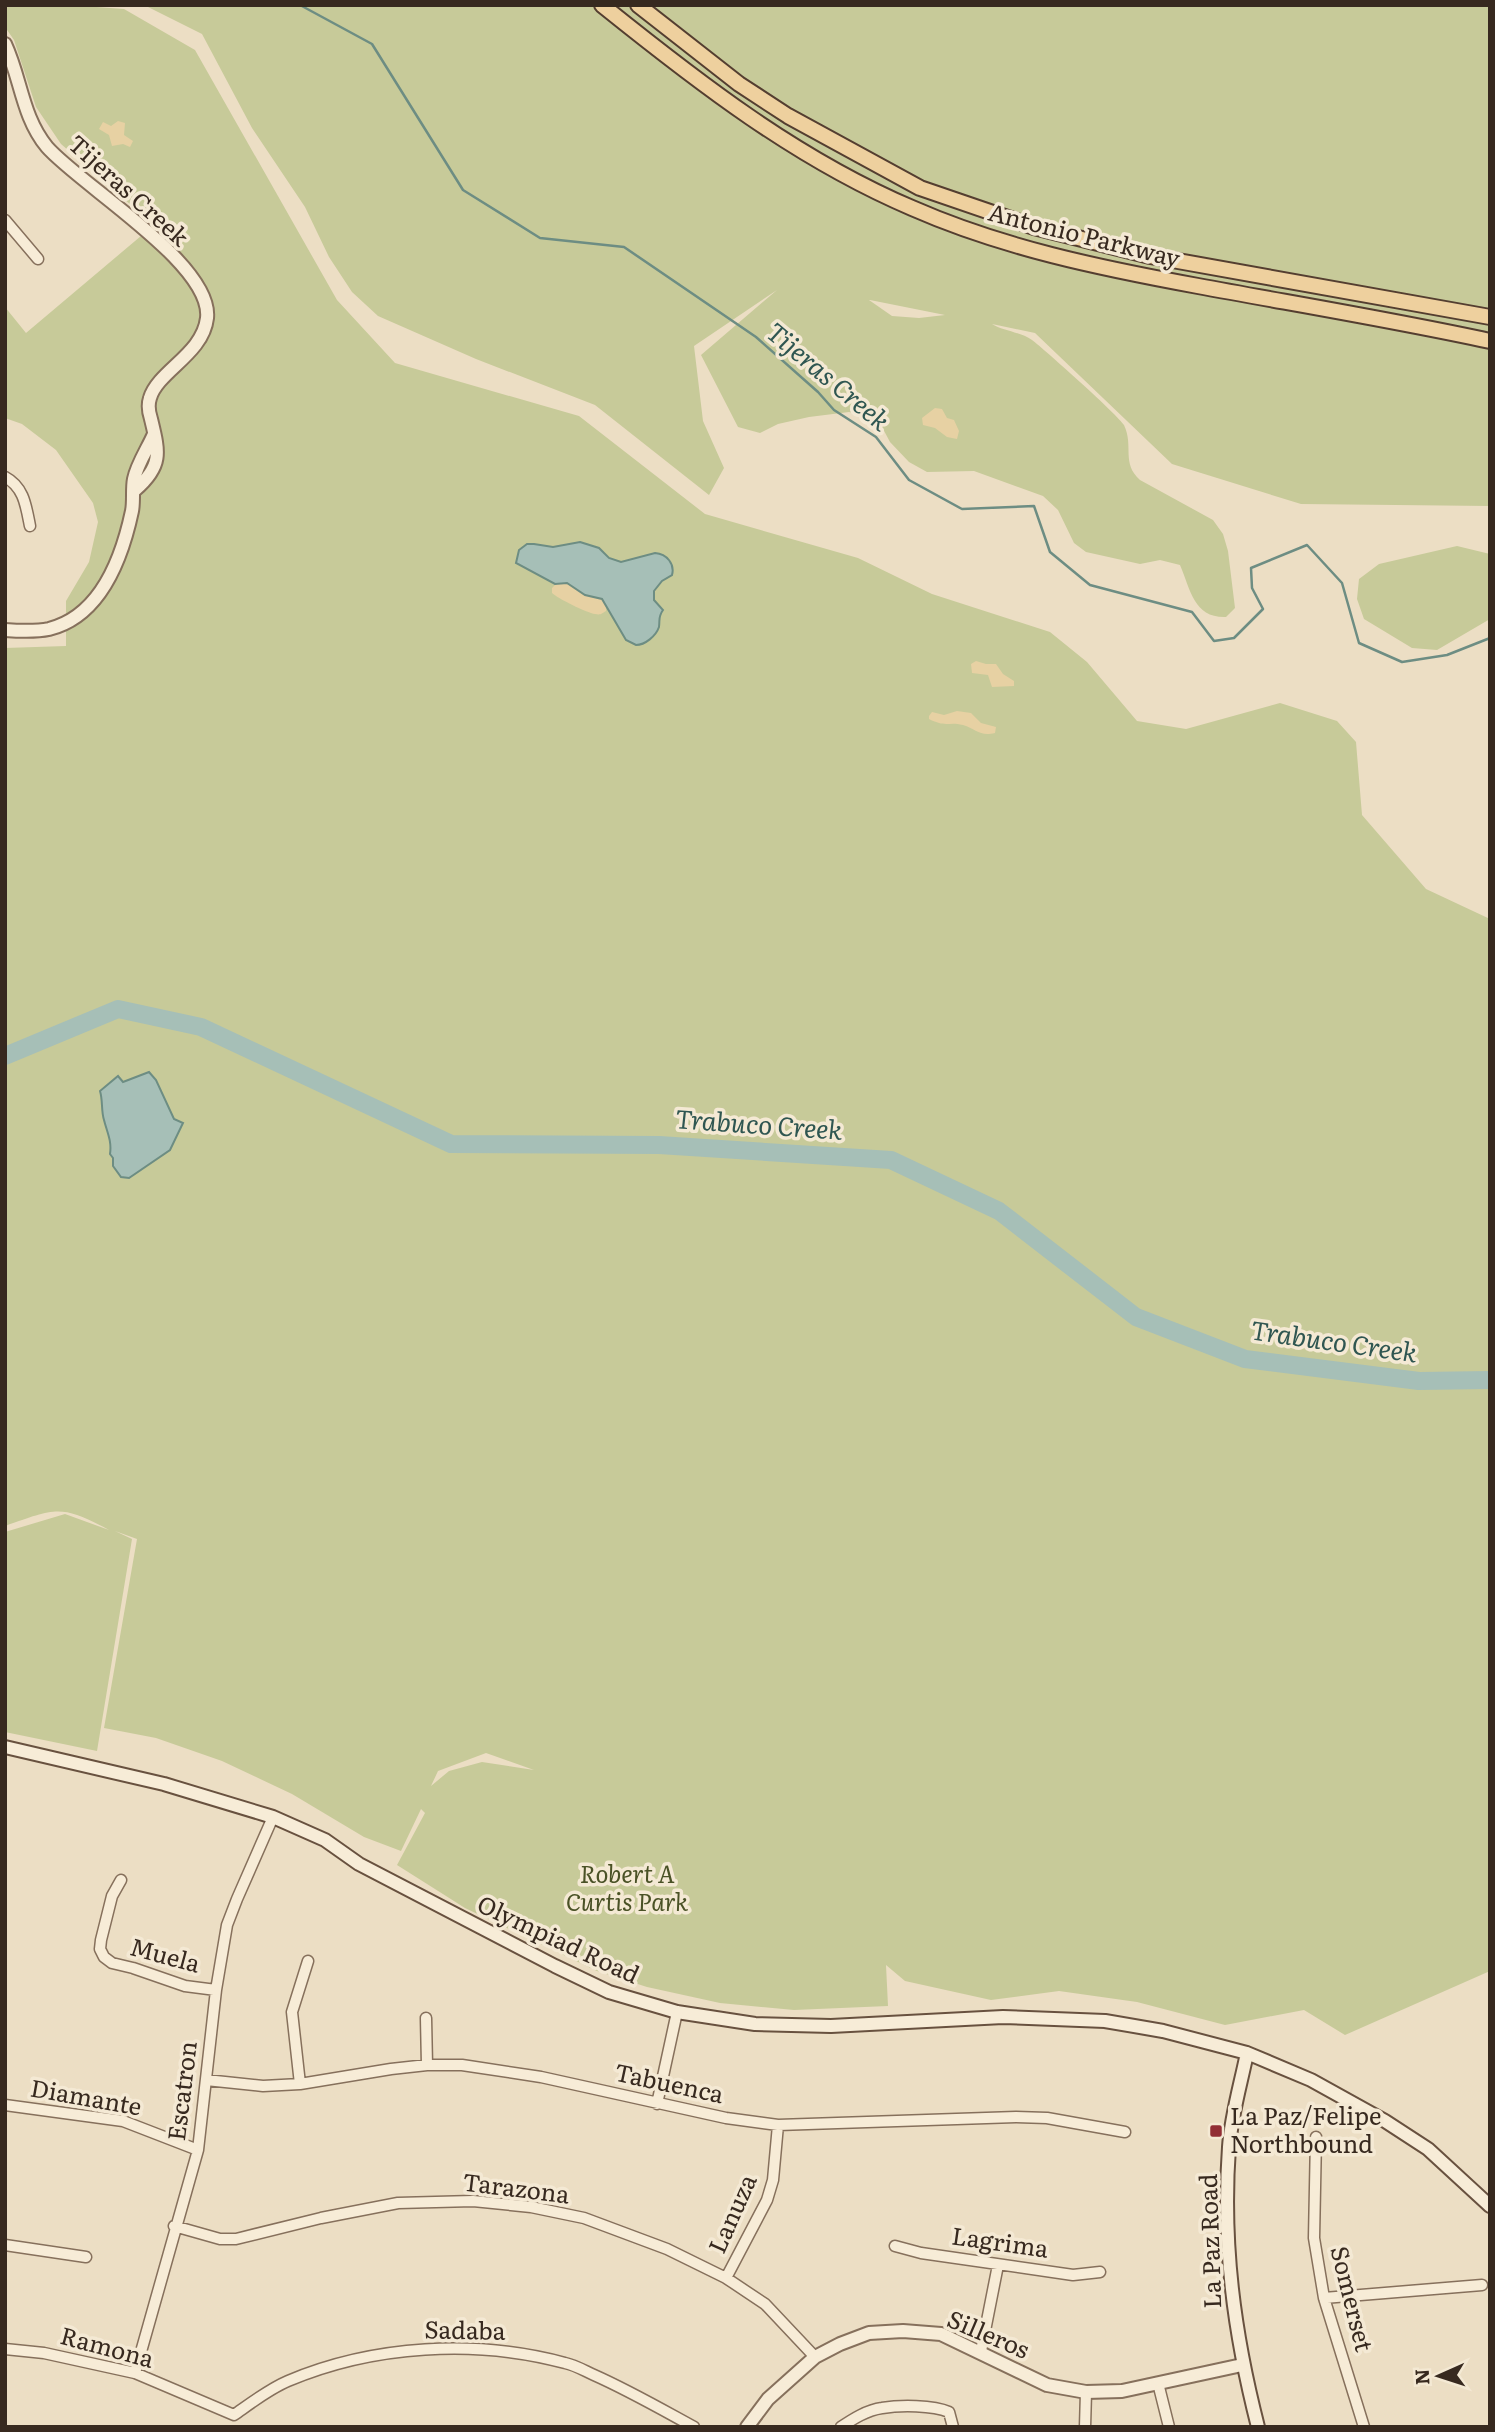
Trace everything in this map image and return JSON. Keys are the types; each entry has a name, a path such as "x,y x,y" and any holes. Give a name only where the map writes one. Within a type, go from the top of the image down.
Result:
{"main road":[{"name":"Antonio Parkway","path":"602,5 705,87 807,154 857,183 965,230 1086,265 1490,341"},
{"name":"Antonio Parkway","path":"638,5 738,84 778,110 920,188 1034,227 1150,256 1490,317"},
{"name":"Tijeras Creek","path":"5,44 29,118 47,146 159,242 197,284 205,299 208,315 204,334 150,398 149,413 154,434 134,479 135,490 122,552 105,586 89,606 71,620 34,631 5,630"},
{"name":"Olympiad Road","path":"5,1747 164,1784 273,1817 326,1840 359,1864 609,1992 677,2012 755,2024 831,2026 1003,2017 1105,2021 1163,2031 1247,2053 1311,2080 1385,2121 1428,2149 1490,2206"},
{"name":"La Paz Road","path":"1247,2053 1229,2144 1227,2214 1231,2290 1242,2365 1258,2427"},
{"name":"Silleros","path":"747,2427 768,2399 815,2357 869,2333 903,2331 941,2334 1047,2385 1086,2392 1122,2391 1242,2365"}],"street":[{"path":"5,220 38,259"},
{"path":"5,477 14,482 25,500 30,526"},
{"name":"Escatron","path":"135,2373 174,2226 198,2150 216,1990 228,1926 273,1817"},
{"name":"Muela","path":"121,1880 112,1896 101,1940 103,1957 112,1963 185,1986 216,1990"},
{"path":"300,2084 292,2012 308,1961"},
{"path":"657,2104 677,2012"},
{"path":"426,2018 427,2065"},
{"name":"Tabuenca","path":"206,2080 263,2086 300,2084 427,2065 492,2068 657,2104 778,2125 1016,2117 1047,2118 1125,2132"},
{"name":"Diamante","path":"5,2105 123,2121 198,2150"},
{"name":"Lanuza","path":"726,2278 767,2200 773,2180 778,2125"},
{"name":"Somerset","path":"1316,2137 1314,2238 1324,2298 1364,2427"},
{"name":"Tarazona","path":"174,2226 219,2239 236,2239 398,2203 473,2201 531,2207 584,2218 667,2249 726,2278 765,2304 815,2357"},
{"path":"5,2245 86,2257"},
{"name":"Lagrima","path":"895,2246 921,2253 1073,2275 1100,2272"},
{"path":"981,2351 998,2265"},
{"path":"1324,2298 1482,2285"},
{"name":"Ramona","path":"5,2349 44,2353 135,2373 234,2414"},
{"name":"Sadaba","path":"234,2414 285,2382 336,2362 394,2353 449,2349 513,2352 567,2363 618,2386 694,2427"},
{"path":"1158,2383 1169,2427"},
{"path":"1085,2427 1086,2392"},
{"path":"841,2427 856,2417 882,2408 938,2407 949,2412 953,2427"}],"green space":[{"name":"Robert A Curtis Park","path":"5,5 69,5 124,9 195,50 337,300 395,363 579,416 705,514 858,558 932,594 1050,632 1087,662 1137,721 1186,729 1280,703 1337,721 1356,742 1362,815 1426,889 1490,919 1490,1971 1345,2035 1304,2010 1225,2025 1137,2002 1059,1991 991,2000 905,1981 886,1965 888,2006 794,2010 720,2003 647,1987 597,1971 465,1908 397,1865 425,1813 421,1809 401,1851 364,1837 292,1794 222,1761 156,1738 104,1728 137,1539 115,1531 132,1539 97,1751 5,1732 5,1532 65,1514 109,1530 80,1516 58,1512 36,1515 5,1526 5,648 66,646 66,601 89,562 98,522 93,503 56,450 22,424 5,418 5,307 26,333 154,225 61,144 36,107 14,40 5,27","holes":["149,1073 156,1081 174,1119 183,1123 177,1134 113,1166 102,1107 104,1097 118,1077 122,1082","486,1753 534,1770 482,1762 449,1771 431,1786 438,1771"]},
{"path":"144,5 1490,5 1490,506 1301,504 1172,464 1035,333 992,324 1032,340 1119,419 1127,433 1131,467 1140,480 1213,520 1223,534 1228,551 1235,608 1226,617 1215,616 1200,608 1195,601 1180,565 1160,560 1140,564 1086,552 1074,543 1058,510 1043,496 974,471 927,472 909,462 890,442 882,427 868,416 849,412 809,417 778,424 760,433 738,427 701,355 777,290 694,346 703,421 724,468 709,495 595,405 476,359 378,316 352,292 329,257 305,207 252,128 202,34","holes":["869,300 945,315 919,318 892,316"]},
{"path":"1457,546 1490,554 1490,619 1437,650 1412,648 1364,619 1357,599 1359,579 1379,564"}],"sand":[{"path":"118,121 125,123 124,135 133,141 130,147 123,144 112,146 109,135 99,129 103,122 111,126"},
{"path":"935,408 942,409 947,418 954,420 959,431 957,439 923,425 922,418"},
{"path":"558,582 602,599 606,611 600,614 591,613 560,598 552,593 552,588"},
{"path":"976,661 996,664 1003,674 1014,681 1014,686 992,687 988,675 972,673 971,664"},
{"path":"957,711 971,713 981,723 996,727 995,733 982,733 963,725 929,719 932,712 944,715"}],"water":[{"path":"580,542 599,548 609,558 621,562 655,553 669,560 672,575 662,581 654,591 654,600 663,610 659,627 646,642 636,645 626,640 602,599 585,595 567,583 555,584 516,563 519,550 527,544 553,547"},
{"path":"149,1072 156,1080 174,1119 183,1123 170,1150 129,1178 121,1177 113,1166 110,1154 100,1091 118,1076 123,1082"}],"waterway":[{"name":"Tijeras Creek","path":"300,5 372,44 463,190 540,238 624,247 756,337 818,392 834,410 876,437 909,480 962,509 1034,506 1050,552 1090,585 1192,612 1214,641 1234,638 1263,609 1252,588 1251,568 1307,545 1342,583 1359,643 1402,662 1447,655 1490,638"},
{"name":"Trabuco Creek","path":"5,1056 118,1009 201,1027 451,1144 659,1145 891,1160 999,1211 1136,1317 1245,1359 1419,1381 1490,1380"}],"place":[{"name":"La Paz/Felipe Northbound","path":"1216,2131"}]}
